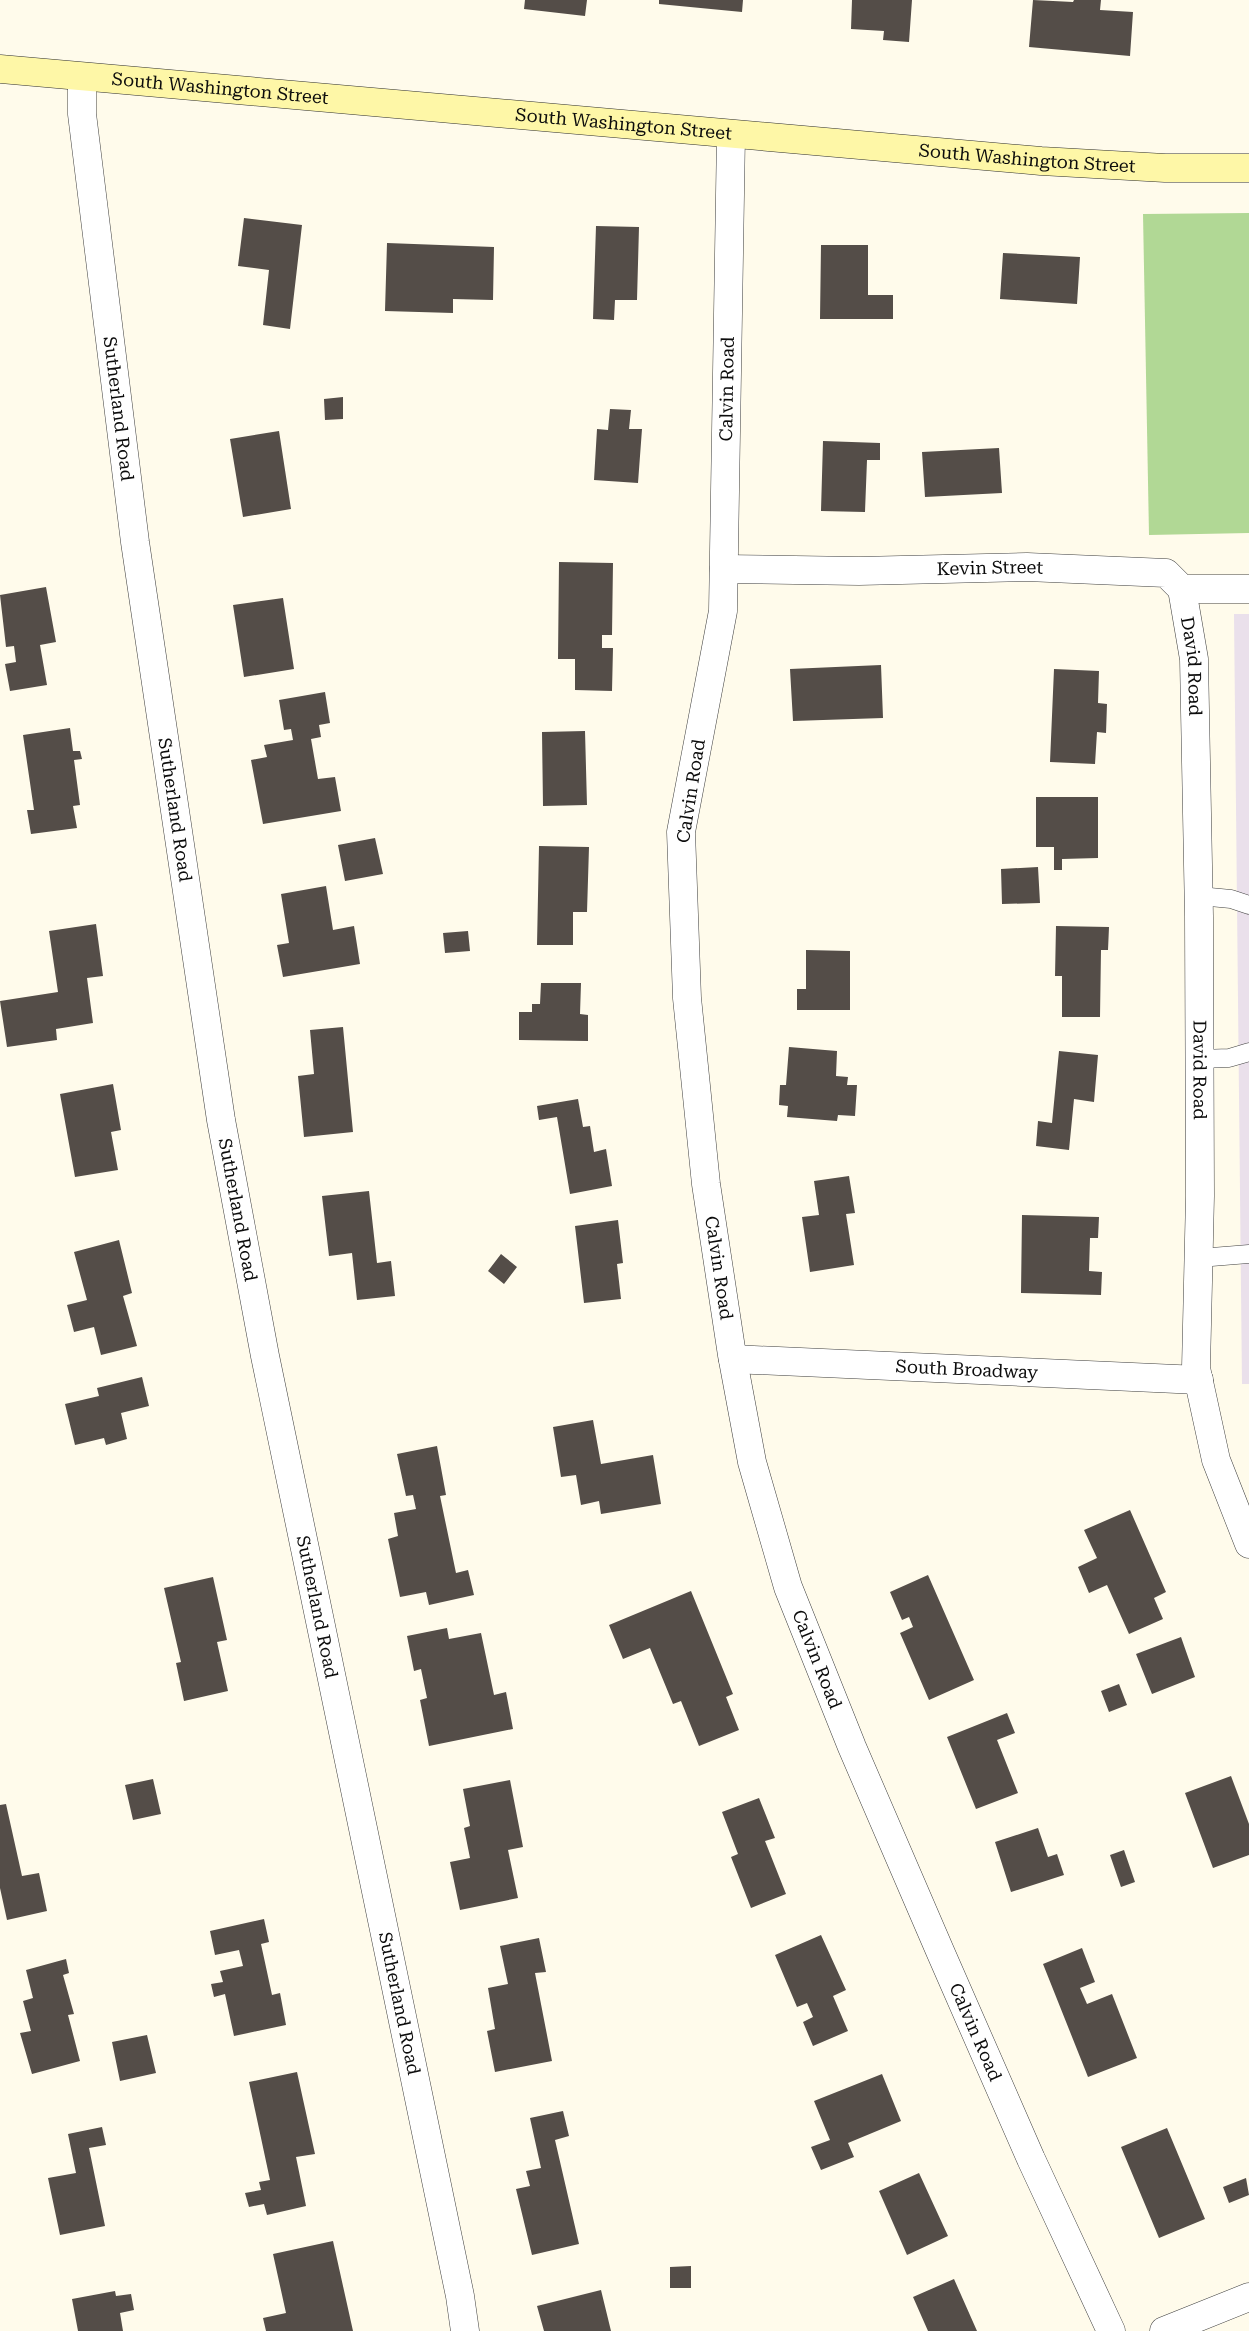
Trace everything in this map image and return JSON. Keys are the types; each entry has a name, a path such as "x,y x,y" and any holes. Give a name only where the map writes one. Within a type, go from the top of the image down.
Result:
{"main road":[{"name":"South Washington Street","path":"0,70 731,135 1051,161 1165,168 1249,168"}],"street":[{"name":"Sutherland Road","path":"82,77 82,114 135,542 222,1120 266,1356 466,2331"},
{"name":"Calvin Road","path":"731,135 723,611 682,832 689,1018 706,1184 733,1359 752,1462 788,1588 852,1747 932,1934 1031,2159 1111,2331"},
{"name":"Kevin Street","path":"724,569 859,571 1057,568 1166,573 1182,589"},
{"path":"1182,589 1249,589"},
{"name":"David Road","path":"1182,589 1194,659 1199,896 1199,1258 1196,1368 1216,1460 1249,1544"},
{"name":"South Broadway","path":"733,1359 1199,1380"},
{"path":"1164,2331 1249,2297"}],"lane":[{"path":"1199,896 1232,899 1249,905"},
{"path":"1200,1059 1229,1058 1249,1052"},
{"path":"1199,1258 1249,1254"}],"shaded area":[{"path":"1234,614 1249,614 1249,1384 1242,1384"}],"green space":[{"path":"1249,213 1249,533 1149,535 1143,214"}],"building":[{"path":"525,0 587,0 585,16 524,9"},
{"path":"659,0 743,0 742,12 659,4"},
{"path":"852,0 912,0 909,42 883,40 884,31 851,29"},
{"path":"1033,0 1073,2 1074,0 1101,0 1100,10 1133,12 1130,56 1029,47"},
{"path":"244,218 302,225 290,329 263,325 269,270 238,266"},
{"path":"596,226 639,227 637,300 615,300 614,320 593,319"},
{"path":"387,243 494,247 493,300 453,299 453,313 385,311"},
{"path":"821,245 868,245 868,295 893,295 893,319 820,319"},
{"path":"1003,253 1080,257 1077,304 1000,299"},
{"path":"343,397 343,419 325,420 324,399"},
{"path":"610,409 631,410 629,429 642,429 638,483 594,480 597,429 608,430"},
{"path":"279,431 291,509 243,517 230,439"},
{"path":"823,441 880,443 880,460 867,460 865,512 821,511"},
{"path":"999,448 1002,493 925,497 922,452"},
{"path":"559,562 613,563 612,635 602,635 602,648 613,648 612,691 575,690 575,659 558,659"},
{"path":"46,587 56,642 40,645 47,685 10,691 5,664 16,662 14,646 6,647 0,595"},
{"path":"283,598 294,669 244,677 233,605"},
{"path":"881,665 883,718 793,721 790,669"},
{"path":"1054,669 1099,671 1098,703 1107,704 1106,733 1097,732 1095,764 1050,762"},
{"path":"325,692 330,723 319,725 321,737 311,739 318,779 335,777 341,811 263,824 251,760 267,757 264,745 293,740 291,729 284,730 279,700"},
{"path":"70,728 73,751 80,751 82,759 74,760 80,805 73,806 77,828 31,834 27,810 34,810 23,735"},
{"path":"585,731 587,805 543,806 542,732"},
{"path":"1036,797 1098,797 1098,858 1062,859 1062,870 1054,870 1054,847 1036,847"},
{"path":"375,838 383,874 345,881 338,845"},
{"path":"539,846 589,847 587,912 573,912 573,945 537,945"},
{"path":"1038,867 1040,903 1002,904 1001,869"},
{"path":"326,886 333,930 354,926 360,964 283,977 277,945 289,943 281,894"},
{"path":"96,924 103,976 87,978 93,1023 56,1029 57,1040 7,1047 0,1001 58,992 49,931"},
{"path":"1056,926 1109,927 1108,950 1101,950 1100,1017 1062,1017 1062,976 1055,976"},
{"path":"468,931 470,951 445,953 443,933"},
{"path":"806,950 850,951 850,1010 797,1010 797,989 806,989"},
{"path":"541,983 581,983 580,1014 588,1015 588,1041 519,1040 519,1012 532,1012 532,1004 540,1004"},
{"path":"343,1027 353,1132 304,1137 298,1076 314,1074 310,1030"},
{"path":"789,1047 837,1051 836,1076 848,1077 847,1085 857,1085 855,1116 838,1115 837,1121 787,1117 788,1106 779,1105 780,1085 786,1085"},
{"path":"1059,1051 1098,1055 1094,1102 1074,1099 1069,1150 1036,1146 1038,1121 1052,1123"},
{"path":"113,1084 121,1130 111,1132 118,1170 75,1177 60,1094"},
{"path":"578,1099 583,1127 590,1126 594,1152 606,1149 612,1186 570,1194 557,1117 539,1120 537,1106"},
{"path":"849,1176 855,1213 846,1214 854,1265 810,1272 802,1217 819,1215 814,1181"},
{"path":"369,1191 377,1263 391,1261 395,1296 357,1300 352,1253 329,1256 322,1196"},
{"path":"1022,1215 1099,1217 1098,1238 1090,1238 1089,1271 1102,1272 1101,1295 1021,1293"},
{"path":"618,1220 623,1263 617,1264 621,1299 584,1303 575,1226"},
{"path":"119,1240 132,1293 123,1296 137,1346 101,1355 94,1327 74,1332 67,1305 87,1300 74,1252"},
{"path":"501,1254 517,1267 504,1284 488,1271"},
{"path":"142,1377 149,1406 121,1413 127,1439 106,1445 104,1438 75,1445 65,1404 99,1396 97,1388"},
{"path":"593,1420 601,1464 653,1455 661,1504 601,1514 599,1501 581,1505 576,1475 561,1477 553,1427"},
{"path":"437,1446 446,1495 440,1496 456,1573 468,1570 474,1595 429,1605 426,1592 400,1597 388,1539 398,1536 394,1513 416,1509 413,1495 406,1496 397,1454"},
{"path":"1130,1510 1166,1592 1154,1598 1163,1619 1129,1634 1107,1585 1089,1593 1078,1567 1097,1558 1084,1530"},
{"path":"928,1575 974,1680 929,1700 900,1633 913,1627 909,1617 902,1620 890,1592"},
{"path":"213,1577 227,1640 217,1642 228,1691 184,1701 176,1663 181,1662 164,1588"},
{"path":"691,1591 733,1694 726,1697 739,1730 699,1746 681,1701 673,1704 650,1648 623,1659 609,1625"},
{"path":"447,1628 449,1639 481,1633 494,1695 506,1692 513,1729 429,1746 420,1700 427,1698 421,1669 414,1671 407,1636"},
{"path":"1181,1637 1195,1677 1152,1694 1136,1654"},
{"path":"1119,1684 1127,1705 1109,1712 1101,1691"},
{"path":"1007,1713 1015,1733 997,1740 1018,1793 976,1809 947,1737"},
{"path":"1231,1776 1249,1824 1249,1855 1213,1868 1185,1793"},
{"path":"153,1779 161,1814 133,1820 125,1785"},
{"path":"510,1780 523,1847 508,1850 518,1898 460,1910 450,1862 470,1858 464,1828 470,1826 463,1789"},
{"path":"759,1798 775,1838 765,1841 786,1894 751,1908 731,1857 738,1854 722,1812"},
{"path":"6,1804 22,1876 39,1873 47,1911 7,1920 0,1888 0,1805"},
{"path":"1038,1828 1048,1857 1057,1854 1064,1875 1011,1892 995,1842"},
{"path":"1124,1850 1135,1882 1121,1887 1110,1855"},
{"path":"264,1919 269,1942 261,1944 272,1995 280,1993 286,2025 234,2036 225,1994 214,1997 211,1984 223,1982 220,1971 243,1966 239,1950 215,1955 210,1931"},
{"path":"821,1935 846,1990 833,1996 848,2031 813,2046 803,2022 813,2017 807,2003 797,2007 775,1955"},
{"path":"539,1938 546,1972 535,1973 552,2061 495,2072 487,2031 495,2029 488,1988 508,1984 500,1946"},
{"path":"1082,1948 1095,1982 1080,1988 1087,2004 1112,1994 1137,2058 1088,2077 1043,1964"},
{"path":"66,1959 69,1973 63,1975 74,2014 68,2015 80,2061 32,2074 20,2033 31,2031 23,2001 33,1998 26,1970"},
{"path":"147,2035 156,2073 120,2081 112,2042"},
{"path":"297,2072 315,2154 296,2157 306,2206 267,2215 264,2204 249,2207 245,2193 261,2190 259,2182 270,2180 249,2082"},
{"path":"882,2074 901,2121 848,2143 854,2157 821,2170 811,2147 830,2140 814,2101"},
{"path":"563,2111 569,2136 555,2140 579,2244 532,2255 516,2189 530,2186 526,2171 541,2168 530,2118"},
{"path":"102,2127 106,2145 89,2148 105,2226 60,2235 48,2178 76,2173 68,2134"},
{"path":"1167,2128 1205,2219 1159,2238 1121,2147"},
{"path":"919,2173 948,2236 907,2255 879,2191"},
{"path":"1246,2178 1249,2195 1229,2203 1223,2187"},
{"path":"333,2241 353,2331 266,2331 263,2318 286,2313 273,2254"},
{"path":"691,2266 691,2288 670,2288 670,2267"},
{"path":"954,2279 977,2331 928,2331 913,2297"},
{"path":"601,2290 611,2331 544,2331 537,2306"},
{"path":"115,2291 116,2296 131,2294 134,2310 120,2313 123,2331 78,2331 72,2299"}]}
